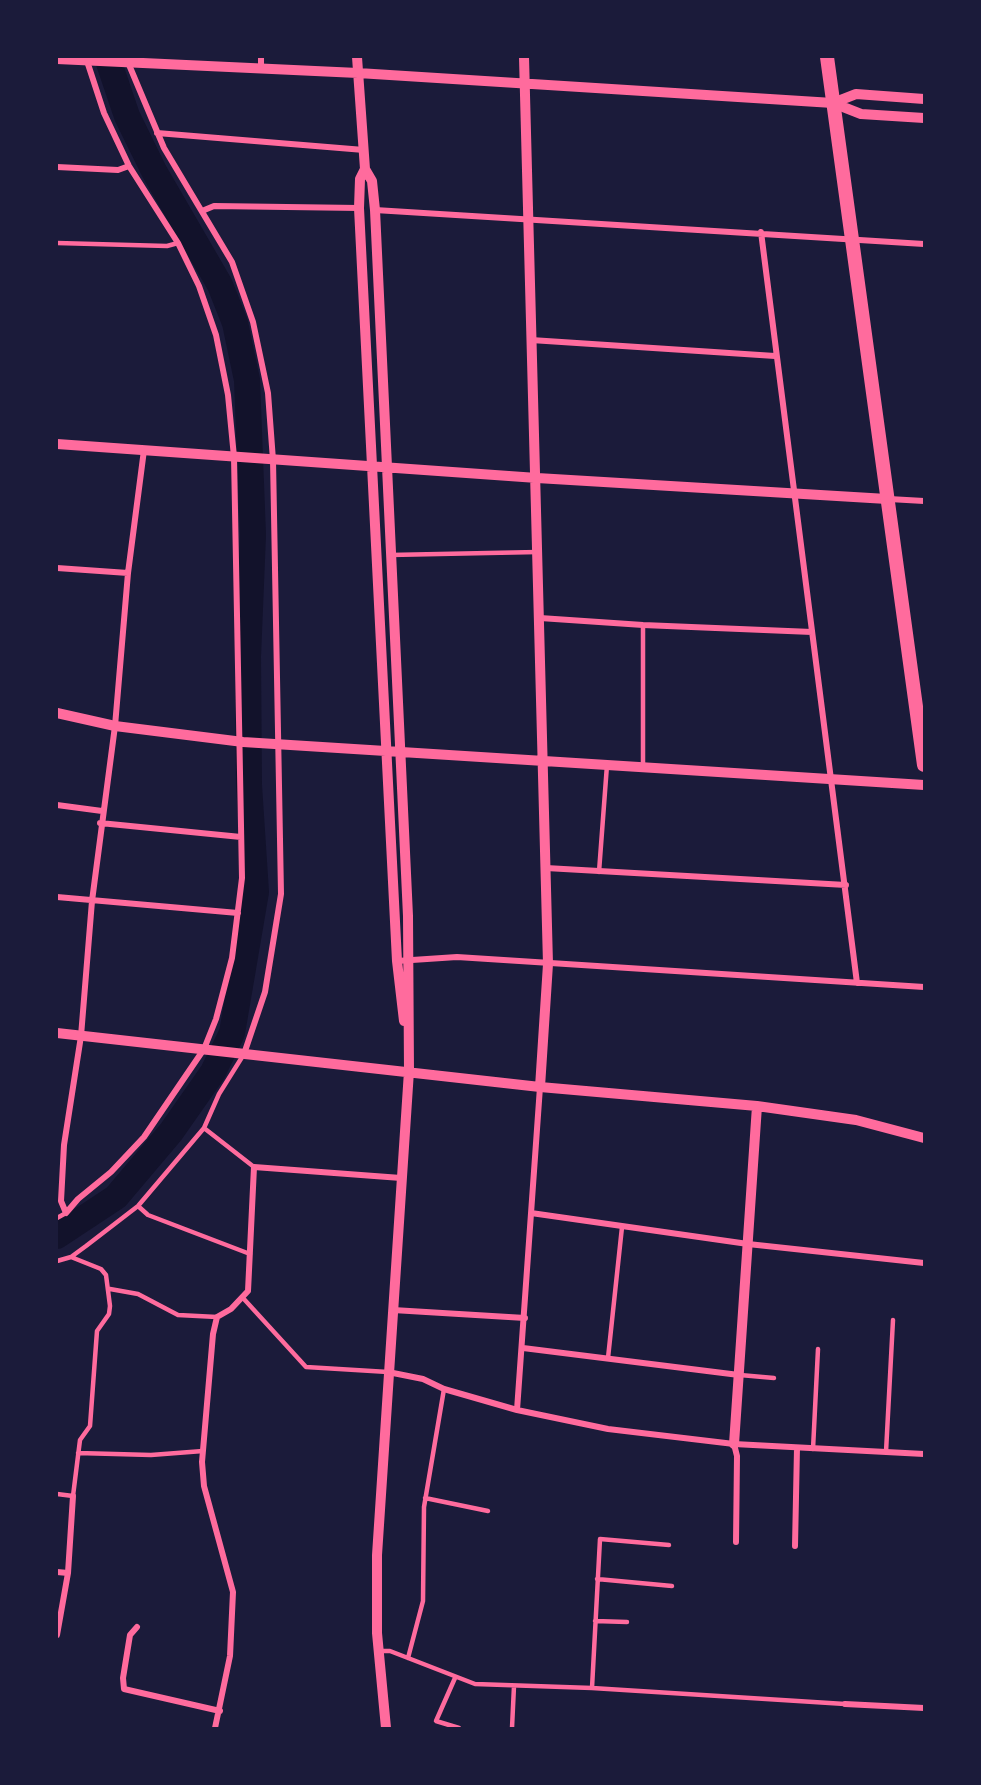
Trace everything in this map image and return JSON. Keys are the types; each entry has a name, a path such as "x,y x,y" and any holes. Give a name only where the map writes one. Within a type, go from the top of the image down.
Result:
{"main road":[{"path":"827,57 924,765"}],"street":[{"path":"261,57 261,69"},
{"path":"357,57 365,169 372,181 375,210 385,467 408,916 402,960"},
{"path":"517,1410 524,1348 548,964 537,478 524,57"},
{"path":"57,59 358,73 833,103 861,114 924,118"},
{"path":"87,60 104,113 129,166 178,243 199,286 216,336 228,395 234,457 242,878 230,967 207,1050 144,1137 111,1172 78,1199 66,1213 61,1201 60,1145 81,1036 100,823 115,726 128,573 144,450"},
{"path":"125,61 157,134 232,262 253,322 268,393 273,460 276,745 281,894 265,992 241,1053"},
{"path":"833,103 856,94 924,99"},
{"path":"157,134 363,150"},
{"path":"57,167 118,170 129,166"},
{"path":"365,169 360,179 359,208 387,751 409,1071 400,1178 377,1555 379,1651 386,1728"},
{"path":"202,211 214,206 359,208"},
{"path":"375,210 761,232 924,244"},
{"path":"761,232 775,356 833,781 857,983"},
{"path":"531,340 775,356"},
{"path":"57,444 537,478 924,501"},
{"path":"57,568 128,573"},
{"path":"540,618 643,626 812,632"},
{"path":"57,713 115,726 276,745 924,785"},
{"path":"57,805 102,811"},
{"path":"100,823 241,837"},
{"path":"546,868 846,885"},
{"path":"57,897 238,914"},
{"path":"402,960 457,957 924,987"},
{"path":"57,1033 540,1087 757,1106 856,1120 924,1138"},
{"path":"736,1542 737,1456 734,1444 757,1106"},
{"path":"215,1728 230,1656 233,1592 204,1486 203,1451 210,1346 217,1317 231,1309 249,1291 254,1167 400,1178"},
{"path":"531,1213 748,1244 924,1263"},
{"path":"393,1310 525,1318"},
{"path":"524,1348 739,1375"},
{"path":"388,1372 423,1379 444,1389 517,1410 609,1429 734,1444 924,1454"},
{"path":"795,1546 797,1448"},
{"path":"57,1635 68,1573 73,1496"},
{"path":"57,1572 68,1573"},
{"path":"137,1627 130,1635 123,1678 124,1689 219,1711"},
{"path":"845,1704 924,1708"}],"lane":[{"path":"57,243 167,246 178,243"},
{"path":"390,555 538,552"},
{"path":"643,626 643,767"},
{"path":"599,872 607,765"},
{"path":"57,1261 70,1257 138,1206 204,1128 241,1053"},
{"path":"204,1128 254,1167"},
{"path":"138,1206 148,1215 250,1254"},
{"path":"57,1218 66,1213"},
{"path":"608,1358 622,1227"},
{"path":"57,1494 73,1496 80,1440 90,1426 97,1331 109,1314 110,1289 106,1275 101,1269 70,1257"},
{"path":"110,1289 138,1294 178,1315 217,1317"},
{"path":"243,1298 306,1367 388,1372"},
{"path":"886,1452 893,1320"},
{"path":"813,1449 818,1349"},
{"path":"739,1375 774,1378"},
{"path":"408,1658 423,1601 425,1498 444,1389"},
{"path":"78,1453 151,1455 203,1451"},
{"path":"425,1498 488,1511"},
{"path":"592,1688 600,1539 669,1545"},
{"path":"597,1579 672,1586"},
{"path":"595,1621 627,1622"},
{"path":"379,1651 390,1651 475,1684 592,1688 845,1704"},
{"path":"455,1678 436,1721 459,1728"},
{"path":"512,1728 514,1686"}],"waterway":[{"path":"57,1236 116,1197 171,1132 213,1072 232,1033 256,892 249,785 248,657 253,535 247,380 235,323 220,285 154,171 127,116 107,57"}]}
